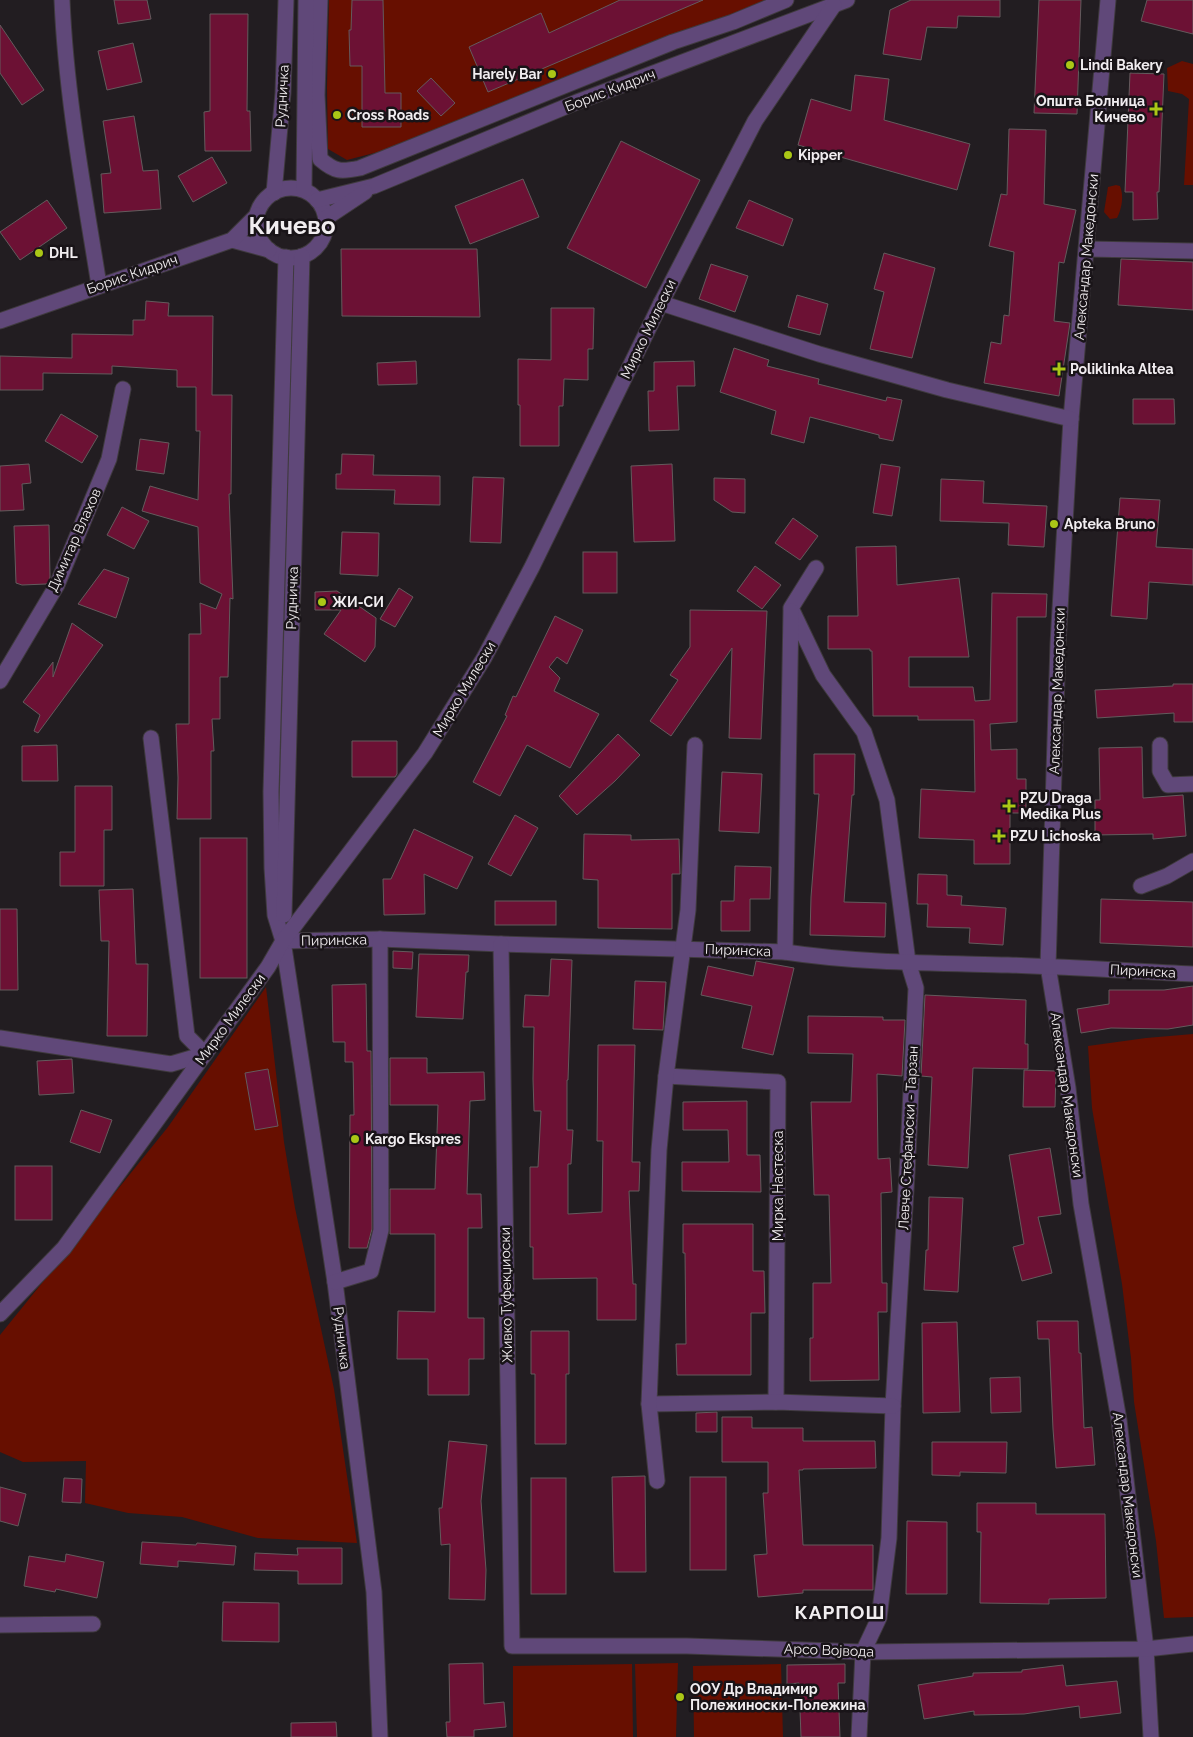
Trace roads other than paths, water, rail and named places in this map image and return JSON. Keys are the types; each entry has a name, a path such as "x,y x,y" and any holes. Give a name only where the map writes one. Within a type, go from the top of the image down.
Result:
{"street":[{"path":"62,0 64,40 73,112 99,285"},
{"name":"Рудничка","path":"274,193 283,93 286,0"},
{"name":"Рудничка","path":"304,190 306,0"},
{"path":"320,0 317,95 320,159 330,167 343,172 360,168 673,42 733,22 786,0"},
{"name":"Александар Македонски","path":"1108,0 1071,419 1058,644 1048,966 1068,1088 1081,1204 1119,1420 1146,1649 1151,1737"},
{"name":"Борис Кидрич","path":"318,200 374,186 577,102 841,2"},
{"name":"Мирко Милески","path":"0,1314 64,1248 268,967 283,941 425,753 484,658 532,567 661,303 755,121 841,2"},
{"name":"Борис Кидрич","path":"326,218 374,186"},
{"path":"232,240 269,250 277,255 286,257 302,256 318,245 326,228 326,218 318,200 304,190 294,188 283,189 266,198 260,206 256,225 258,234 269,250"},
{"name":"Борис Кидрич","path":"0,321 232,240 257,215"},
{"path":"1087,249 1193,251"},
{"name":"Рудничка","path":"283,941 302,256"},
{"name":"Рудничка","path":"286,257 271,792 272,868 275,915 283,941 335,1282 374,1592 380,1737"},
{"path":"661,303 819,354 947,390 1071,419"},
{"name":"Димитар Влахов","path":"0,681 61,576 109,459 123,389"},
{"path":"784,952 791,608 816,568"},
{"name":"Левче Стефаноски - Тарзан","path":"791,608 824,675 864,732 887,800 908,962 916,988 907,1182 893,1406 889,1538 879,1618 863,1652 859,1737"},
{"path":"0,1038 171,1064 205,1054 187,1036 151,738"},
{"path":"657,1481 650,1404 659,1150 666,1076 688,910 695,745"},
{"path":"1160,745 1160,771 1168,785 1193,784"},
{"path":"1141,886 1167,876 1193,861"},
{"path":"335,1282 371,1271 381,1230 380,939"},
{"name":"Пиринска","path":"283,941 380,939 784,952 819,957 908,962 1048,966 1193,974"},
{"name":"Живко Туфекџиоски","path":"500,944 512,1646"},
{"name":"Мирка Настеска","path":"666,1076 778,1082 776,1402"},
{"path":"650,1404 776,1402 893,1406"},
{"path":"0,1625 93,1624"},
{"name":"Арсо Војвода","path":"512,1646 687,1646 863,1652 1146,1649 1193,1644"}],"place":[{"name":"Lindi Bakery","path":"1070,65"},
{"name":"Harely Bar","path":"552,74"},
{"name":"Општа Болница Кичево","path":"1156,109"},
{"name":"Cross Roads","path":"337,115"},
{"name":"Kipper","path":"788,155"},
{"name":"DHL","path":"39,253"},
{"name":"Poliklinka Altea","path":"1059,369"},
{"name":"Apteka Bruno","path":"1054,524"},
{"name":"ЖИ-СИ","path":"322,602"},
{"name":"PZU Draga Medika Plus","path":"1009,806"},
{"name":"PZU Lichoska","path":"999,836"},
{"name":"Kargo Ekspres","path":"355,1139"},
{"name":"ООУ Др Владимир Полежиноски-Полежина","path":"680,1697"}],"district":[{"name":"Кичево","path":"292,225"},
{"name":"КАРПОШ","path":"840,1612"}]}
